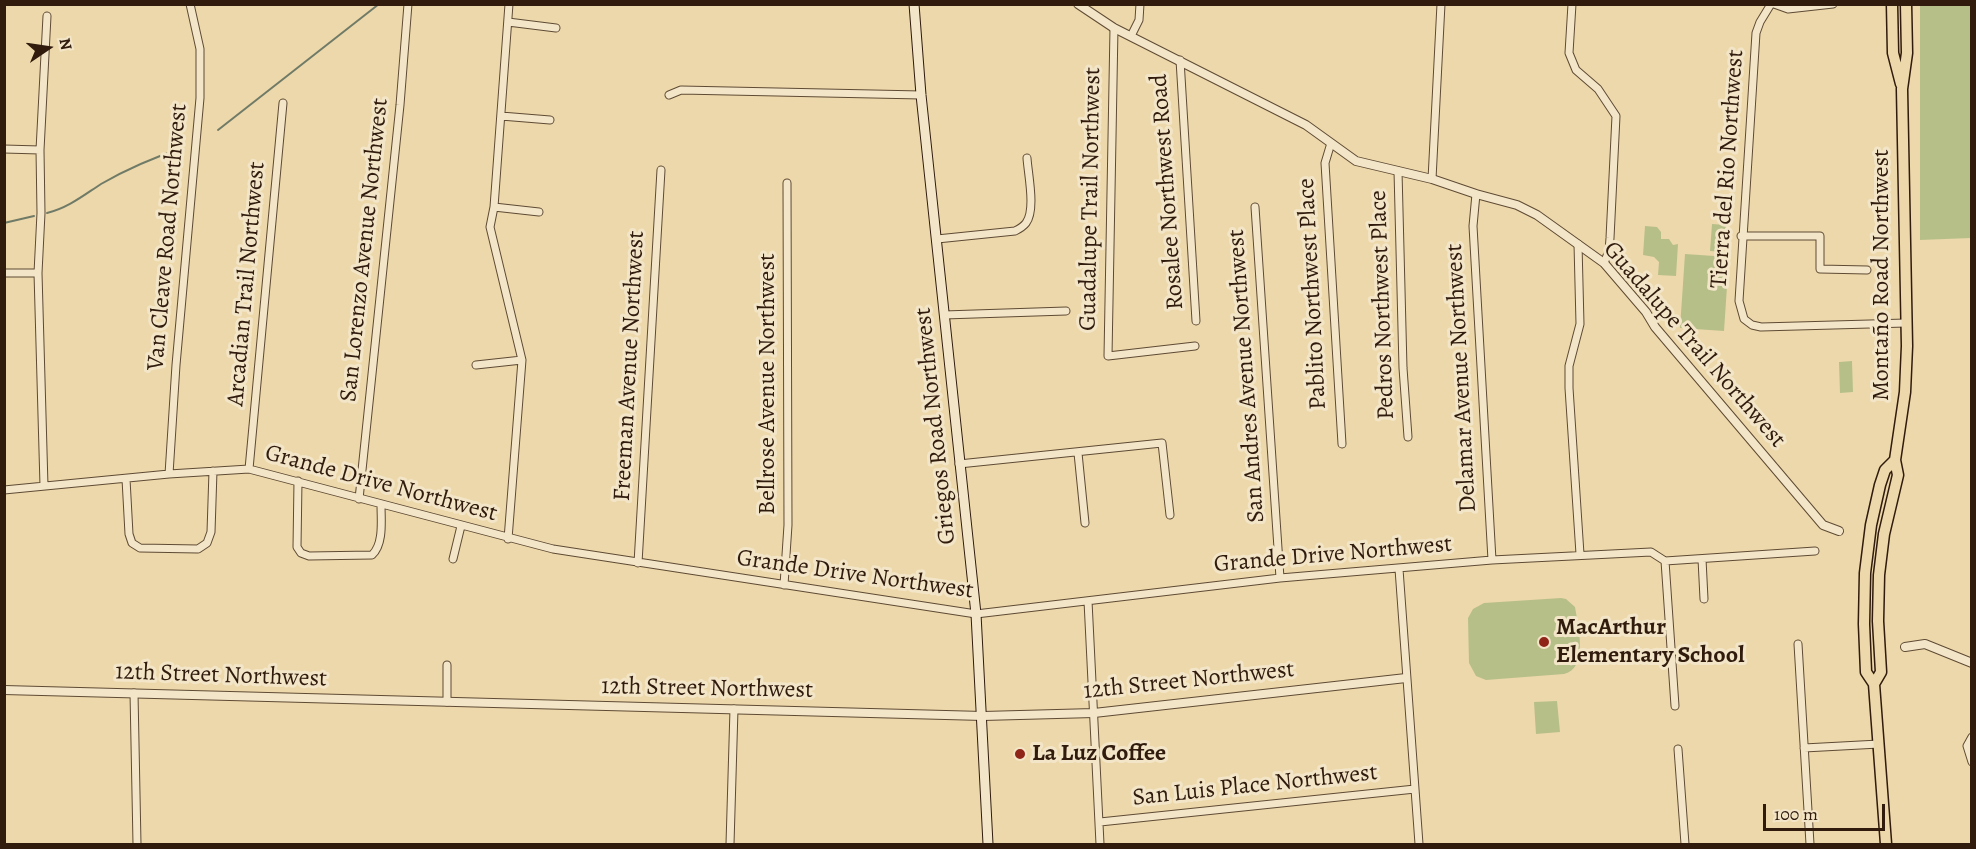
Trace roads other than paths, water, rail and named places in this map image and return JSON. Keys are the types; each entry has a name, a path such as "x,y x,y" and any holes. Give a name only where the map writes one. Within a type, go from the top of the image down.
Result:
{"main road":[{"name":"Griegos Road Northwest","path":"914,4 921,95 976,614 988,844"},
{"name":"Montaño Road Northwest","path":"1892,4 1893,53 1902,89"},
{"name":"Montaño Road Northwest","path":"1886,844 1874,684 1866,672 1865,573 1871,525 1885,470 1894,460 1905,392 1902,89 1907,53 1906,4"}],"street":[{"name":"Van Cleave Road Northwest","path":"169,474 176,365 200,98 200,49 189,4"},
{"name":"San Lorenzo Avenue Northwest","path":"359,499 400,105 408,4"},
{"path":"508,4 494,207 490,227 522,360 508,539"},
{"name":"Guadalupe Trail Northwest","path":"1078,4 1114,28 1306,125 1356,161 1432,179 1517,205 1538,215 1604,263 1646,312 1655,327 1823,525 1839,531"},
{"path":"1131,36 1139,20 1140,4"},
{"path":"1432,179 1441,4"},
{"path":"1572,4 1569,53 1576,70 1598,89 1616,116 1610,238 1609,250 1604,263"},
{"name":"Tierra del Rio Northwest","path":"1833,4 1788,9 1772,4 1760,22 1756,33 1739,301 1744,319 1752,325 1761,327 1906,323"},
{"path":"44,486 38,273 40,150 46,16"},
{"path":"508,22 556,28"},
{"name":"Guadalupe Trail Northwest","path":"1114,28 1108,356 1195,346"},
{"name":"Rosalee Northwest Road","path":"1180,60 1196,321"},
{"path":"669,95 681,90 921,95"},
{"name":"Arcadian Trail Northwest","path":"249,470 283,103"},
{"path":"501,116 550,120"},
{"name":"Pablito Northwest Place","path":"1330,143 1324,163 1342,444"},
{"path":"4,149 40,150"},
{"path":"937,239 1015,231 1025,226 1030,217 1031,204 1027,158"},
{"name":"Freeman Avenue Northwest","path":"638,563 661,170"},
{"name":"Pedros Northwest Place","path":"1398,171 1407,437"},
{"name":"Bellrose Avenue Northwest","path":"784,585 788,525 787,183"},
{"name":"Delamar Avenue Northwest","path":"1476,194 1473,226 1492,560"},
{"path":"494,207 539,212"},
{"name":"San Andres Avenue Northwest","path":"1255,207 1280,578"},
{"path":"1742,236 1820,237 1820,269 1867,270"},
{"path":"1578,244 1580,324 1569,366 1569,388 1580,554"},
{"path":"4,273 38,273"},
{"path":"944,315 1066,311"},
{"path":"476,365 522,360"},
{"path":"959,464 1162,443 1170,514"},
{"path":"1078,453 1086,523"},
{"name":"Grande Drive Northwest","path":"4,490 169,474 249,470 553,549 976,614 1280,578 1492,560 1651,552 1665,561 1815,551"},
{"path":"126,479 129,534 132,543 140,548 198,549 207,543 211,532 213,471"},
{"path":"298,481 297,547 301,553 309,556 372,555 377,551 379,544 381,505"},
{"path":"453,559 460,526"},
{"path":"1702,559 1704,599"},
{"path":"1665,561 1675,706"},
{"path":"1399,568 1419,844"},
{"path":"1089,601 1100,844"},
{"path":"1798,644 1810,844"},
{"path":"1905,647 1925,644 1971,663"},
{"path":"447,665 447,702"},
{"name":"12th Street Northwest","path":"4,690 983,716 1094,713 1406,678"},
{"path":"134,693 137,844"},
{"path":"730,844 734,709"},
{"path":"1971,737 1967,746 1971,762"},
{"path":"1804,748 1879,744"},
{"path":"1678,749 1685,844"},
{"name":"San Luis Place Northwest","path":"1100,822 1415,789"}],"waterway":[{"path":"218,130 379,4"},
{"path":"47,213 69,205 131,168 183,148"},
{"path":"4,223 34,216"}],"place":[{"name":"MacArthur Elementary School","path":"1544,642"},
{"name":"La Luz Coffee","path":"1020,754"}]}
